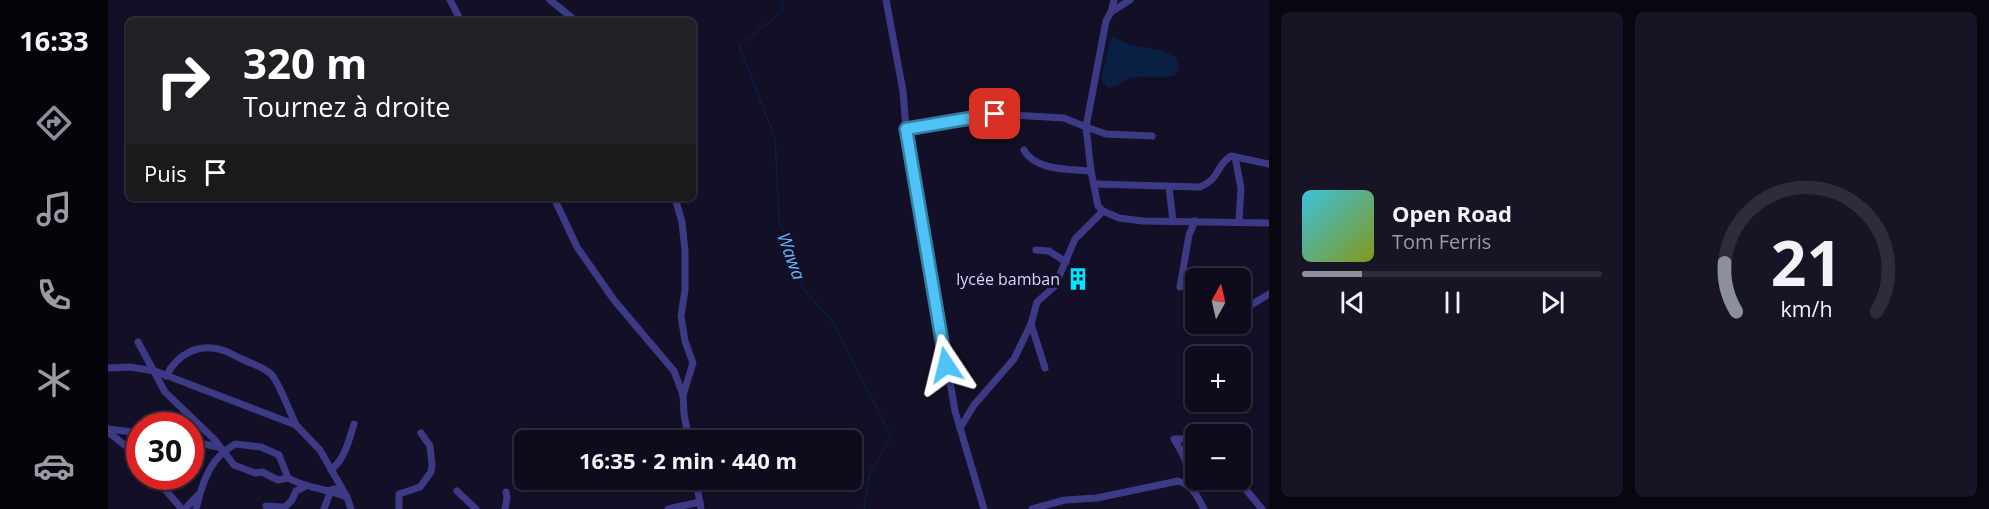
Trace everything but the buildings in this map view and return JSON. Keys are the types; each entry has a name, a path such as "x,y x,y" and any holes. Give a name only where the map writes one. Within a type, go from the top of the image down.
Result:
{"street":[{"path":"450,0 459,18"},
{"path":"550,0 572,18"},
{"path":"886,0 955,411 984,509"},
{"path":"1114,0 1106,21 1086,127 1098,206 1103,211 1119,218 1143,221 1269,222"},
{"path":"1111,12 1130,0"},
{"path":"906,129 995,114 1064,118 1106,134 1152,136"},
{"path":"1024,150 1030,158 1047,166 1091,171"},
{"path":"1094,184 1200,187 1212,181 1228,157 1269,164"},
{"path":"1235,157 1241,188 1239,221"},
{"path":"1169,187 1173,221"},
{"path":"555,201 577,247 615,300 674,371 682,395 687,430"},
{"path":"676,201 682,222 685,251 685,290 681,316 685,341 693,363 682,395"},
{"path":"960,428 974,405 1014,359 1032,324 1037,302 1055,286 1075,239 1103,211"},
{"path":"1180,287 1188,235 1195,221"},
{"path":"1036,250 1049,251 1066,262"},
{"path":"1251,305 1269,294"},
{"path":"1032,324 1044,368"},
{"path":"138,342 165,392 225,451 234,465 255,473 262,472 278,480 288,478"},
{"path":"166,376 172,364 190,351 204,347 228,352 242,360 257,364 272,375 296,424 320,450 347,497 351,509"},
{"path":"108,368 130,367 155,371 296,424"},
{"path":"332,470 348,446 354,424"},
{"path":"108,431 126,432"},
{"path":"108,431 126,446"},
{"path":"399,509 399,494 420,487 431,472 430,446 421,433"},
{"path":"1185,439 1174,439 1185,458"},
{"path":"204,444 225,451"},
{"path":"196,509 214,459 235,444 261,447 279,455 288,478 303,487 331,490 342,488"},
{"path":"1032,509 1065,500 1097,498 1178,481 1185,483"},
{"path":"266,506 283,508 292,500 296,490 303,487"},
{"path":"166,490 183,509 200,493"},
{"path":"331,490 347,497"},
{"path":"324,509 331,490"},
{"path":"669,509 701,505 698,490"},
{"path":"1192,490 1204,509"},
{"path":"1246,490 1262,509"},
{"path":"457,491 476,509"},
{"path":"505,509 506,492"}],"water":[{"path":"1113,36 1125,43 1162,51 1177,58 1179,69 1175,75 1135,77 1108,88 1101,80"}],"waterway":[{"name":"Wawa","path":"782,0 783,11 739,46 775,138 779,220 803,288 833,322 891,436 869,476 864,509"}],"place":[{"name":"lycée bamban","path":"1078,279"}],"route":[{"path":"946,365 906,129 995,114"}]}
